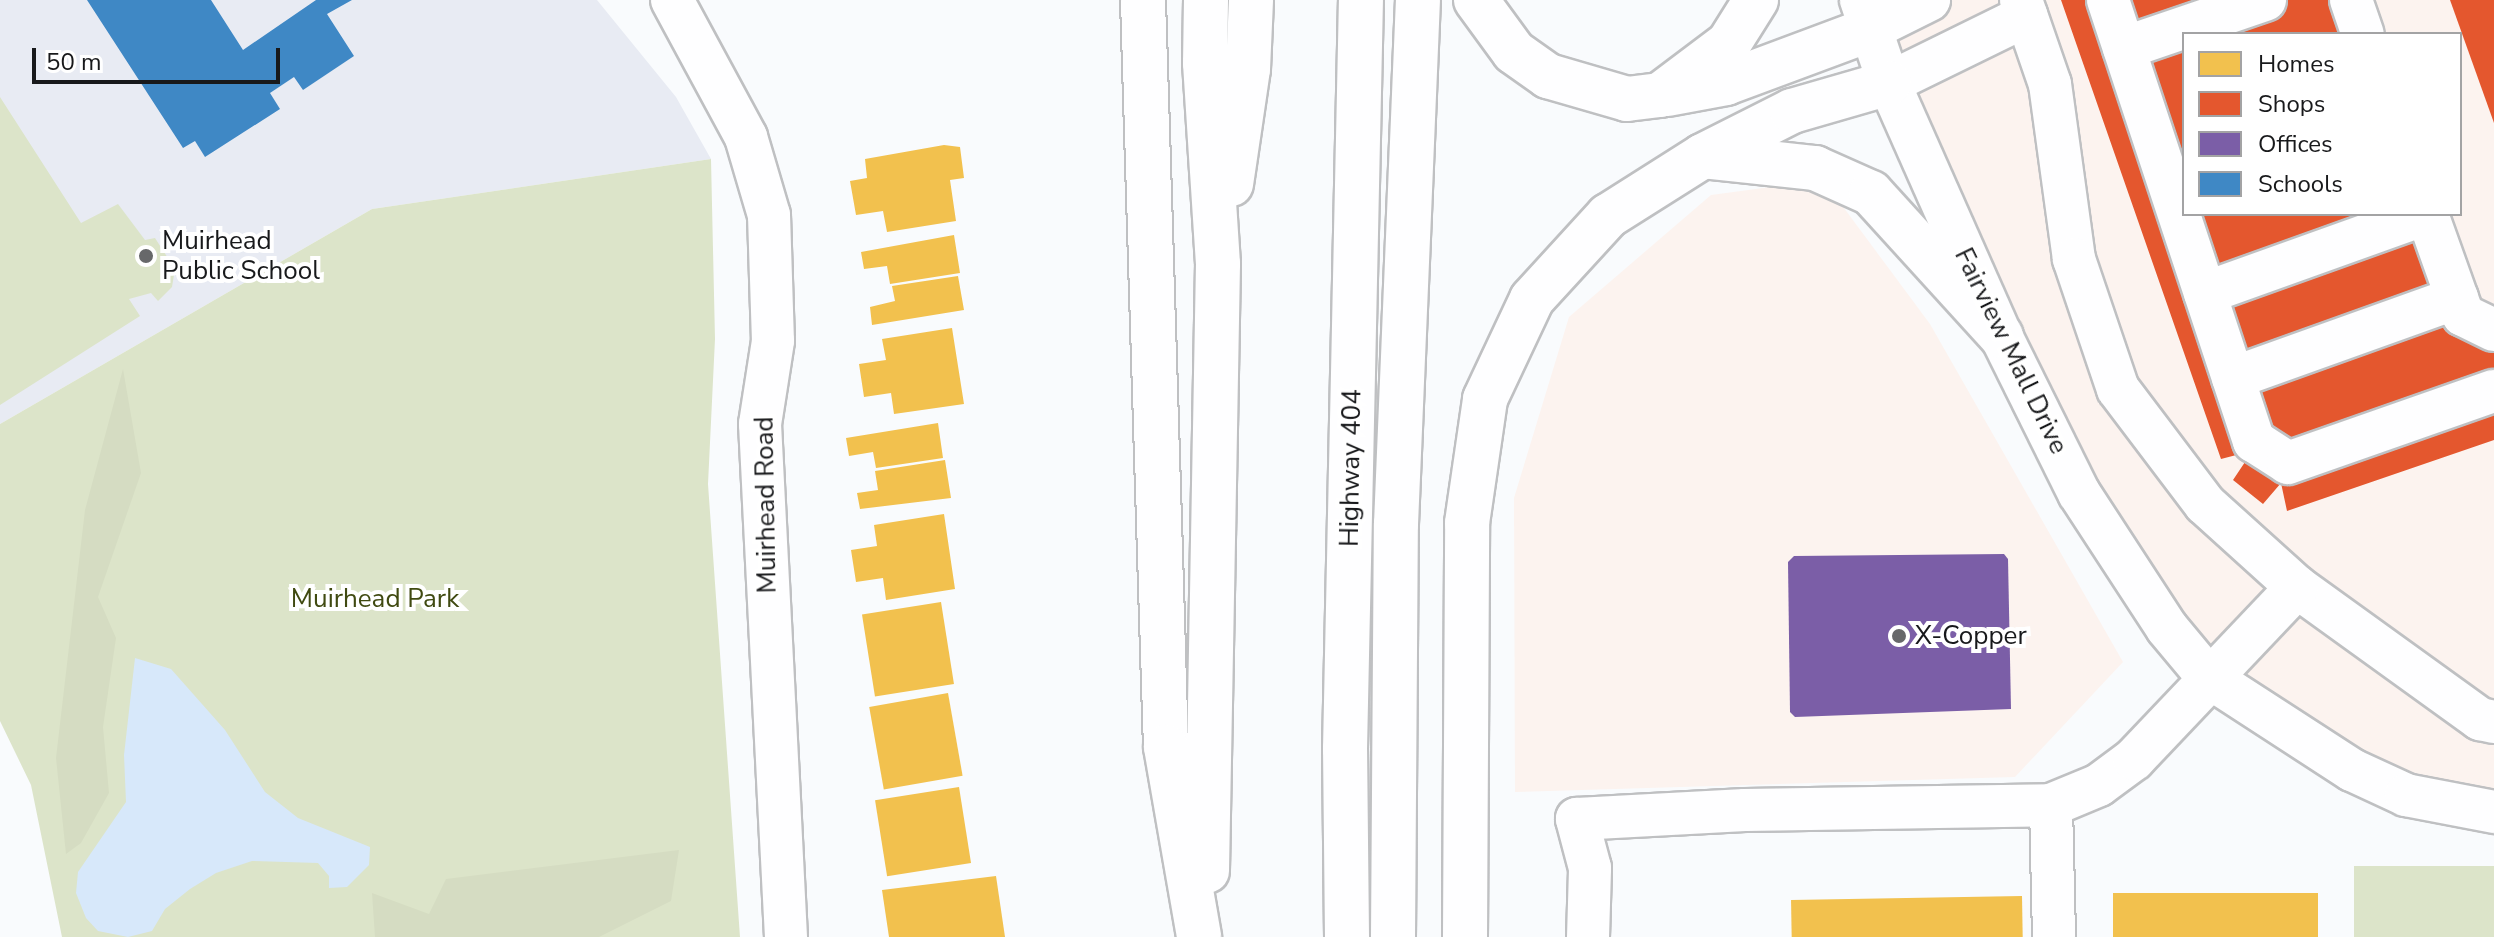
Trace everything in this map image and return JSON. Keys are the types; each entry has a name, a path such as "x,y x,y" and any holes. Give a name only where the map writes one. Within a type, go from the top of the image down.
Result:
{"highway":[{"path":"1143,0 1166,747 1199,937"},
{"path":"1206,0 1205,63 1218,264 1206,937"},
{"path":"1218,264 1248,69 1251,0"},
{"name":"Highway 404","path":"1347,937 1345,733 1361,0"},
{"path":"1393,937 1396,524 1418,0"},
{"path":"1476,0 1514,52 1548,76 1627,99 1726,83 1866,14"},
{"path":"1660,95 1729,43 1756,0"},
{"path":"1465,937 1467,523 1485,399 1532,299 1608,216 1703,156 1792,111 1889,83"},
{"path":"1703,156 1815,168 1871,193 2001,336"}],"street":[{"name":"Muirhead Road","path":"672,0 746,137 769,215 773,341 760,424 786,937"},
{"path":"1866,14 1929,0"},
{"path":"2108,0 2124,48 2167,121 2180,207"},
{"path":"2124,48 2265,0"},
{"path":"2351,0 2362,32"},
{"path":"1889,83 2024,8 2050,84 2074,259 2118,389 2205,504 2297,587 2480,719 2494,722"},
{"name":"Fairview Mall Drive","path":"1866,14 1889,83 2001,336 2079,493 2167,628 2207,676 2352,770 2406,795 2494,812"},
{"path":"2183,216 2254,441 2288,463 2494,391"},
{"path":"2205,293 2421,216"},
{"path":"2428,216 2463,315 2494,330"},
{"path":"2233,378 2457,298"},
{"path":"1588,937 1590,868 1577,819 1745,810 2051,805 2099,785 2134,759 2207,676 2297,587"},
{"path":"2051,805 2054,937"}],"shaded area":[{"name":"Muirhead Public School","path":"0,0 597,0 676,97 711,159 372,209 0,424"},
{"path":"1861,0 2494,0 2494,812 2246,704 2121,559"},
{"path":"1793,184 1841,204 1930,324 2123,662 2015,777 1515,792 1514,498 1569,317 1711,195"}],"green space":[{"path":"0,97 81,223 118,204 145,240 155,238 175,269 172,287 158,301 151,293 129,299 140,316 0,405"},
{"name":"Muirhead Park","path":"711,159 715,339 708,484 740,937 62,937 31,785 0,721 0,424 372,209"},
{"path":"123,369 141,473 98,597 116,638 103,727 109,793 81,843 66,854 56,758 85,510"},
{"path":"679,850 671,901 599,937 375,937 372,893 429,914 446,879"},
{"path":"2354,866 2494,866 2494,937 2354,937"}],"water":[{"path":"135,658 171,669 225,730 265,792 298,818 370,847 369,865 347,887 329,888 329,876 318,863 252,861 216,873 190,889 165,909 152,931 128,937 98,931 86,918 76,893 78,872 126,802 124,755"}],"building: Homes":[{"path":"944,145 960,147 964,178 950,180 956,221 887,232 883,211 856,215 850,181 867,178 865,159"},
{"path":"954,235 960,273 890,284 887,266 864,269 861,252"},
{"path":"958,276 964,310 872,325 870,307 895,301 892,286"},
{"path":"952,328 964,404 894,414 891,393 864,397 859,364 886,360 882,339"},
{"path":"938,423 943,458 876,468 873,452 849,456 846,438"},
{"path":"945,460 951,498 860,509 857,493 878,490 875,471"},
{"path":"944,514 955,589 886,600 883,578 856,582 851,550 877,546 874,525"},
{"path":"941,602 954,684 875,696 862,615"},
{"path":"948,693 963,776 884,790 869,707"},
{"path":"959,787 971,863 887,876 875,800"},
{"path":"996,876 1005,937 889,937 882,890"},
{"path":"2113,893 2318,893 2318,937 2113,937"},
{"path":"2022,896 2023,937 1792,937 1791,900"}],"building: Shops":[{"path":"2061,0 2361,0 2373,32 2182,32 2182,216 2446,216 2494,339 2494,440 2287,511 2281,483 2263,504 2233,480 2247,459 2244,453 2221,459"},
{"path":"2450,0 2494,0 2494,123 2462,32"}],"building: Offices":[{"name":"X-Copper","path":"2004,554 2008,559 2011,709 1795,717 1790,712 1788,562 1794,556"}],"building: Schools":[{"path":"87,0 211,0 243,50 316,0 352,0 327,14 354,56 303,90 294,77 270,93 280,109 205,157 195,141 183,148"}],"place":[{"name":"Muirhead Public School","path":"146,256"},
{"name":"X-Copper","path":"1899,636"}]}
